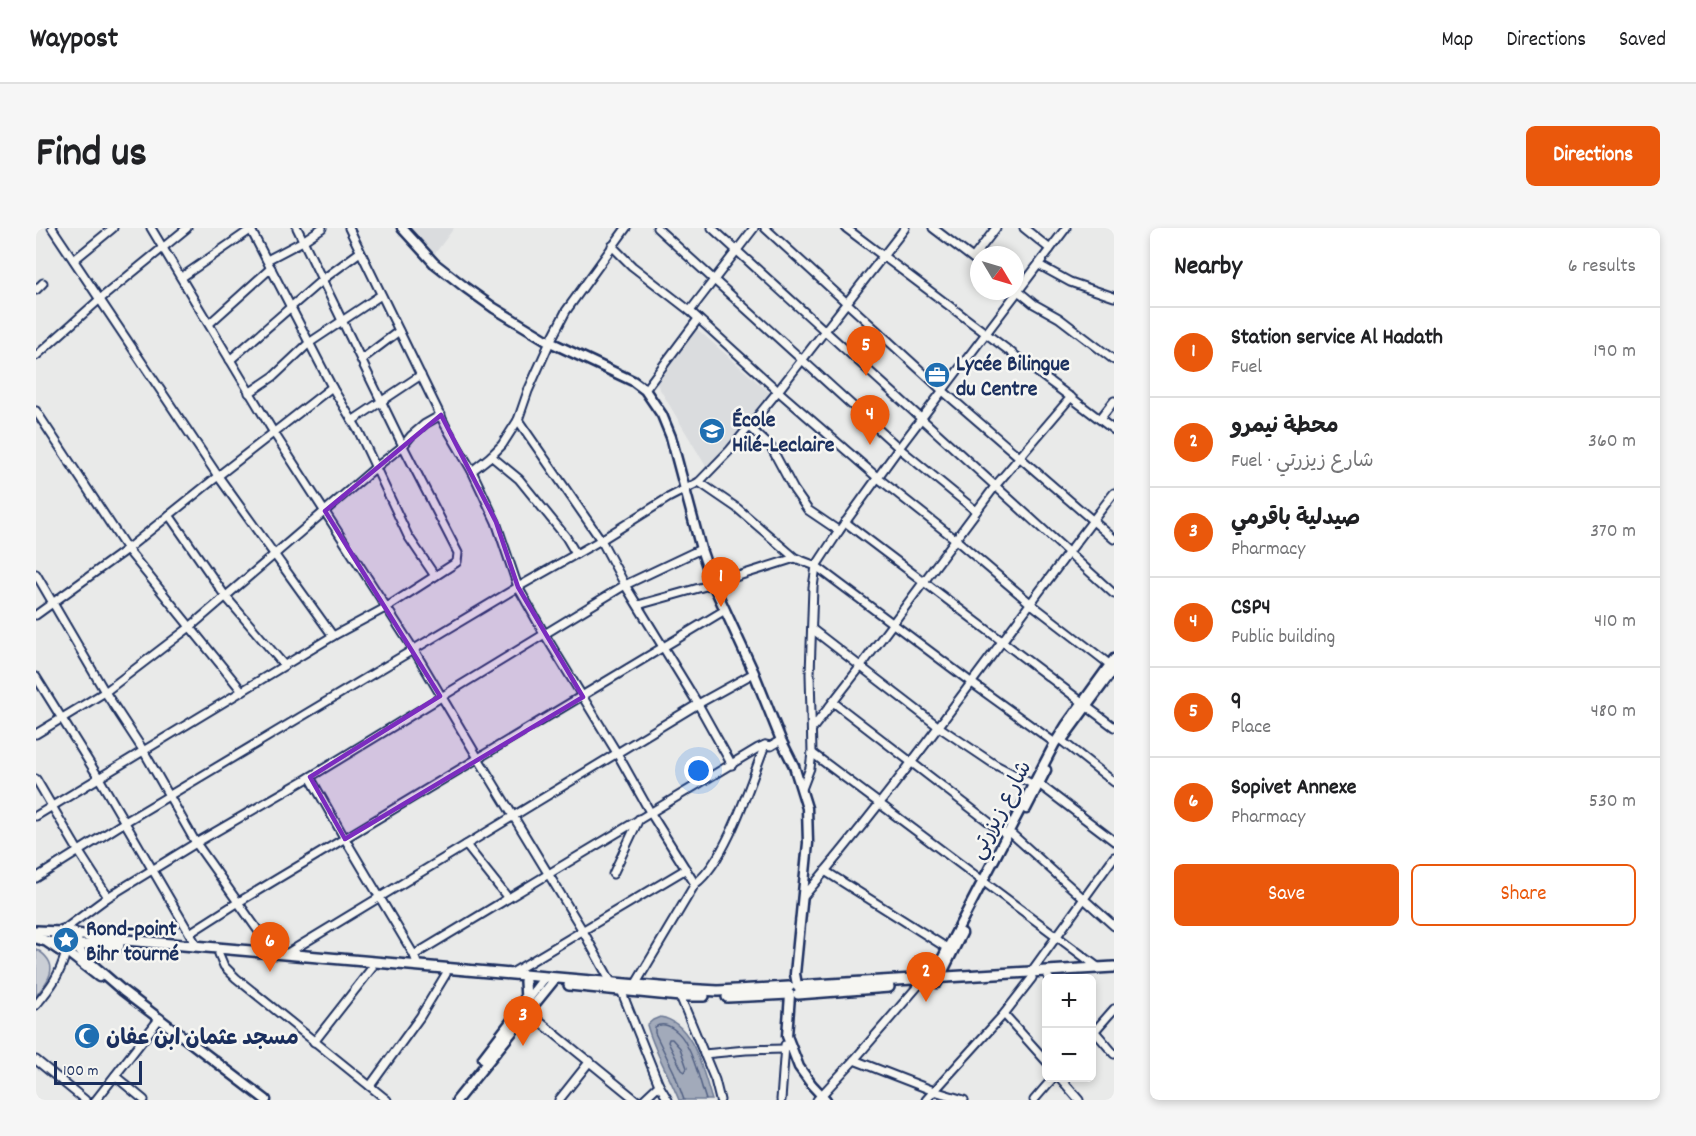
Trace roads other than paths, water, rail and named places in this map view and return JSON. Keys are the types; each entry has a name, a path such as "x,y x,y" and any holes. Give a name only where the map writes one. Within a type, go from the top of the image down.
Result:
{"main road":[{"path":"36,932 69,930 75,934 114,939 510,975 680,996 727,997 793,990 1031,975 1114,967"},
{"path":"61,931 56,940 64,951"},
{"path":"36,932 46,941 64,951 72,950 76,946 115,945 525,981 611,982 718,991 793,990"},
{"path":"75,934 76,946"},
{"path":"1092,974 1114,972"},
{"path":"1031,975 1042,977"},
{"path":"525,981 526,1001"}],"street":[{"path":"51,228 218,476 333,636"},
{"path":"74,260 113,228"},
{"path":"151,228 249,393 414,651 583,931 611,982"},
{"path":"36,356 100,299 187,228"},
{"path":"36,816 333,636 387,607 457,562 458,553 297,228"},
{"path":"267,260 322,228"},
{"path":"349,228 441,415 472,471 496,522 518,587 695,884"},
{"path":"402,228 434,264 494,308 550,342 633,381 645,390 653,399 668,428 701,549 713,584 794,766 807,808 804,896 784,1049 781,1100"},
{"path":"472,471 502,445 518,420 528,391 566,311 626,228"},
{"path":"657,228 899,448 976,511"},
{"path":"712,228 1114,594"},
{"path":"690,311 754,228"},
{"path":"765,228 943,391 1114,539"},
{"path":"846,228 1114,430"},
{"path":"36,878 518,587 699,482 730,450 778,391 905,228"},
{"path":"933,228 970,256"},
{"path":"985,246 996,228"},
{"path":"1024,228 1050,249"},
{"path":"1024,282 1066,228"},
{"path":"182,277 251,229 332,387 352,421 408,536 435,576"},
{"path":"612,246 632,266 690,311 878,478 956,539 1030,603 1113,665"},
{"path":"230,360 322,280 360,252"},
{"path":"1039,265 1070,282 1114,297"},
{"path":"209,324 271,268"},
{"path":"36,290 43,283"},
{"path":"249,393 274,376 309,343 381,295"},
{"path":"1024,295 1059,318 1114,360"},
{"path":"802,789 810,768 812,753 810,674 813,587 816,566 845,522 1010,300"},
{"path":"645,390 698,319"},
{"path":"362,359 399,331"},
{"path":"352,421 421,375"},
{"path":"36,615 127,549 332,387"},
{"path":"812,729 996,485 1071,398"},
{"path":"1100,419 1114,401"},
{"path":"36,411 127,549 242,691"},
{"path":"36,734 105,692 190,627 403,446 425,424 441,415"},
{"path":"518,420 601,540 625,585 698,704 732,765"},
{"path":"748,427 771,447 794,490 808,510 839,531"},
{"path":"491,456 519,479 566,537 576,554"},
{"path":"699,482 737,508 795,558 816,566 972,683 1114,782"},
{"path":"804,896 939,727 1114,493"},
{"path":"169,515 226,597 284,666"},
{"path":"845,522 1114,727"},
{"path":"61,931 108,897 196,843 625,585 701,549"},
{"path":"638,605 795,558"},
{"path":"36,574 105,692 143,750 196,843 273,953"},
{"path":"190,933 725,610"},
{"path":"812,629 939,727 1000,767 1036,784 1114,841"},
{"name":"شارع زيزرتي","path":"930,981 1010,836 1058,742 1113,665"},
{"path":"285,954 754,672"},
{"path":"36,677 126,822 196,946"},
{"path":"834,702 1010,836 1114,926"},
{"path":"414,955 650,812 765,745 771,746 781,740"},
{"path":"634,985 695,884 703,878 723,850 765,745"},
{"path":"812,753 1099,968"},
{"path":"309,777 414,955 418,966"},
{"path":"36,779 108,897"},
{"path":"613,874 639,819"},
{"path":"466,845 508,898"},
{"path":"926,1100 1004,1014 1056,936 1114,857"},
{"path":"510,975 686,869"},
{"path":"825,871 947,948"},
{"name":"شارع زيزرتي","path":"930,981 985,882"},
{"path":"76,946 86,959 123,991"},
{"path":"36,1005 54,983 62,967 64,951 160,1018 266,1100"},
{"path":"219,954 224,966 236,978 387,1100"},
{"path":"314,1042 372,968"},
{"path":"370,1086 414,1027 446,974"},
{"path":"450,1100 526,1001 548,981"},
{"path":"457,1100 528,1011 548,981"},
{"path":"787,1036 799,1067 822,1099 854,1060 930,981"},
{"path":"621,990 659,1084 668,1100"},
{"path":"680,996 720,1100"},
{"path":"1095,1028 1114,1009"},
{"path":"528,1011 636,1100"},
{"path":"1004,1014 1042,1056"},
{"path":"96,1100 160,1018"},
{"path":"1096,1035 1114,1054"},
{"path":"704,1054 784,1049"},
{"path":"36,1060 86,1100"},
{"path":"854,1060 964,1100"},
{"path":"559,1100 590,1061"},
{"path":"115,1077 144,1100"},
{"path":"1034,1100 1049,1082"},
{"path":"1064,1082 1079,1100"},
{"path":"643,1100 659,1084"}],"water":[{"path":"660,1017 672,1021 689,1038 701,1063 712,1100 679,1100 647,1025"}],"place":[{"name":"Lycée Bilingue du Centre","path":"937,375"},
{"name":"q","path":"866,376"},
{"name":"École Hilé-Leclaire","path":"712,431"},
{"name":"CSP4","path":"870,445"},
{"name":"Station service Al Hadath","path":"721,607"},
{"name":"Rond-point Bihr tourné","path":"66,940"},
{"name":"Sopivet Annexe","path":"270,972"},
{"name":"محطة نيمرو","path":"926,1002"},
{"name":"مسجد عثمان ابن عفان","path":"87,1036"},
{"name":"صيدلية باقرمي","path":"523,1046"}]}
